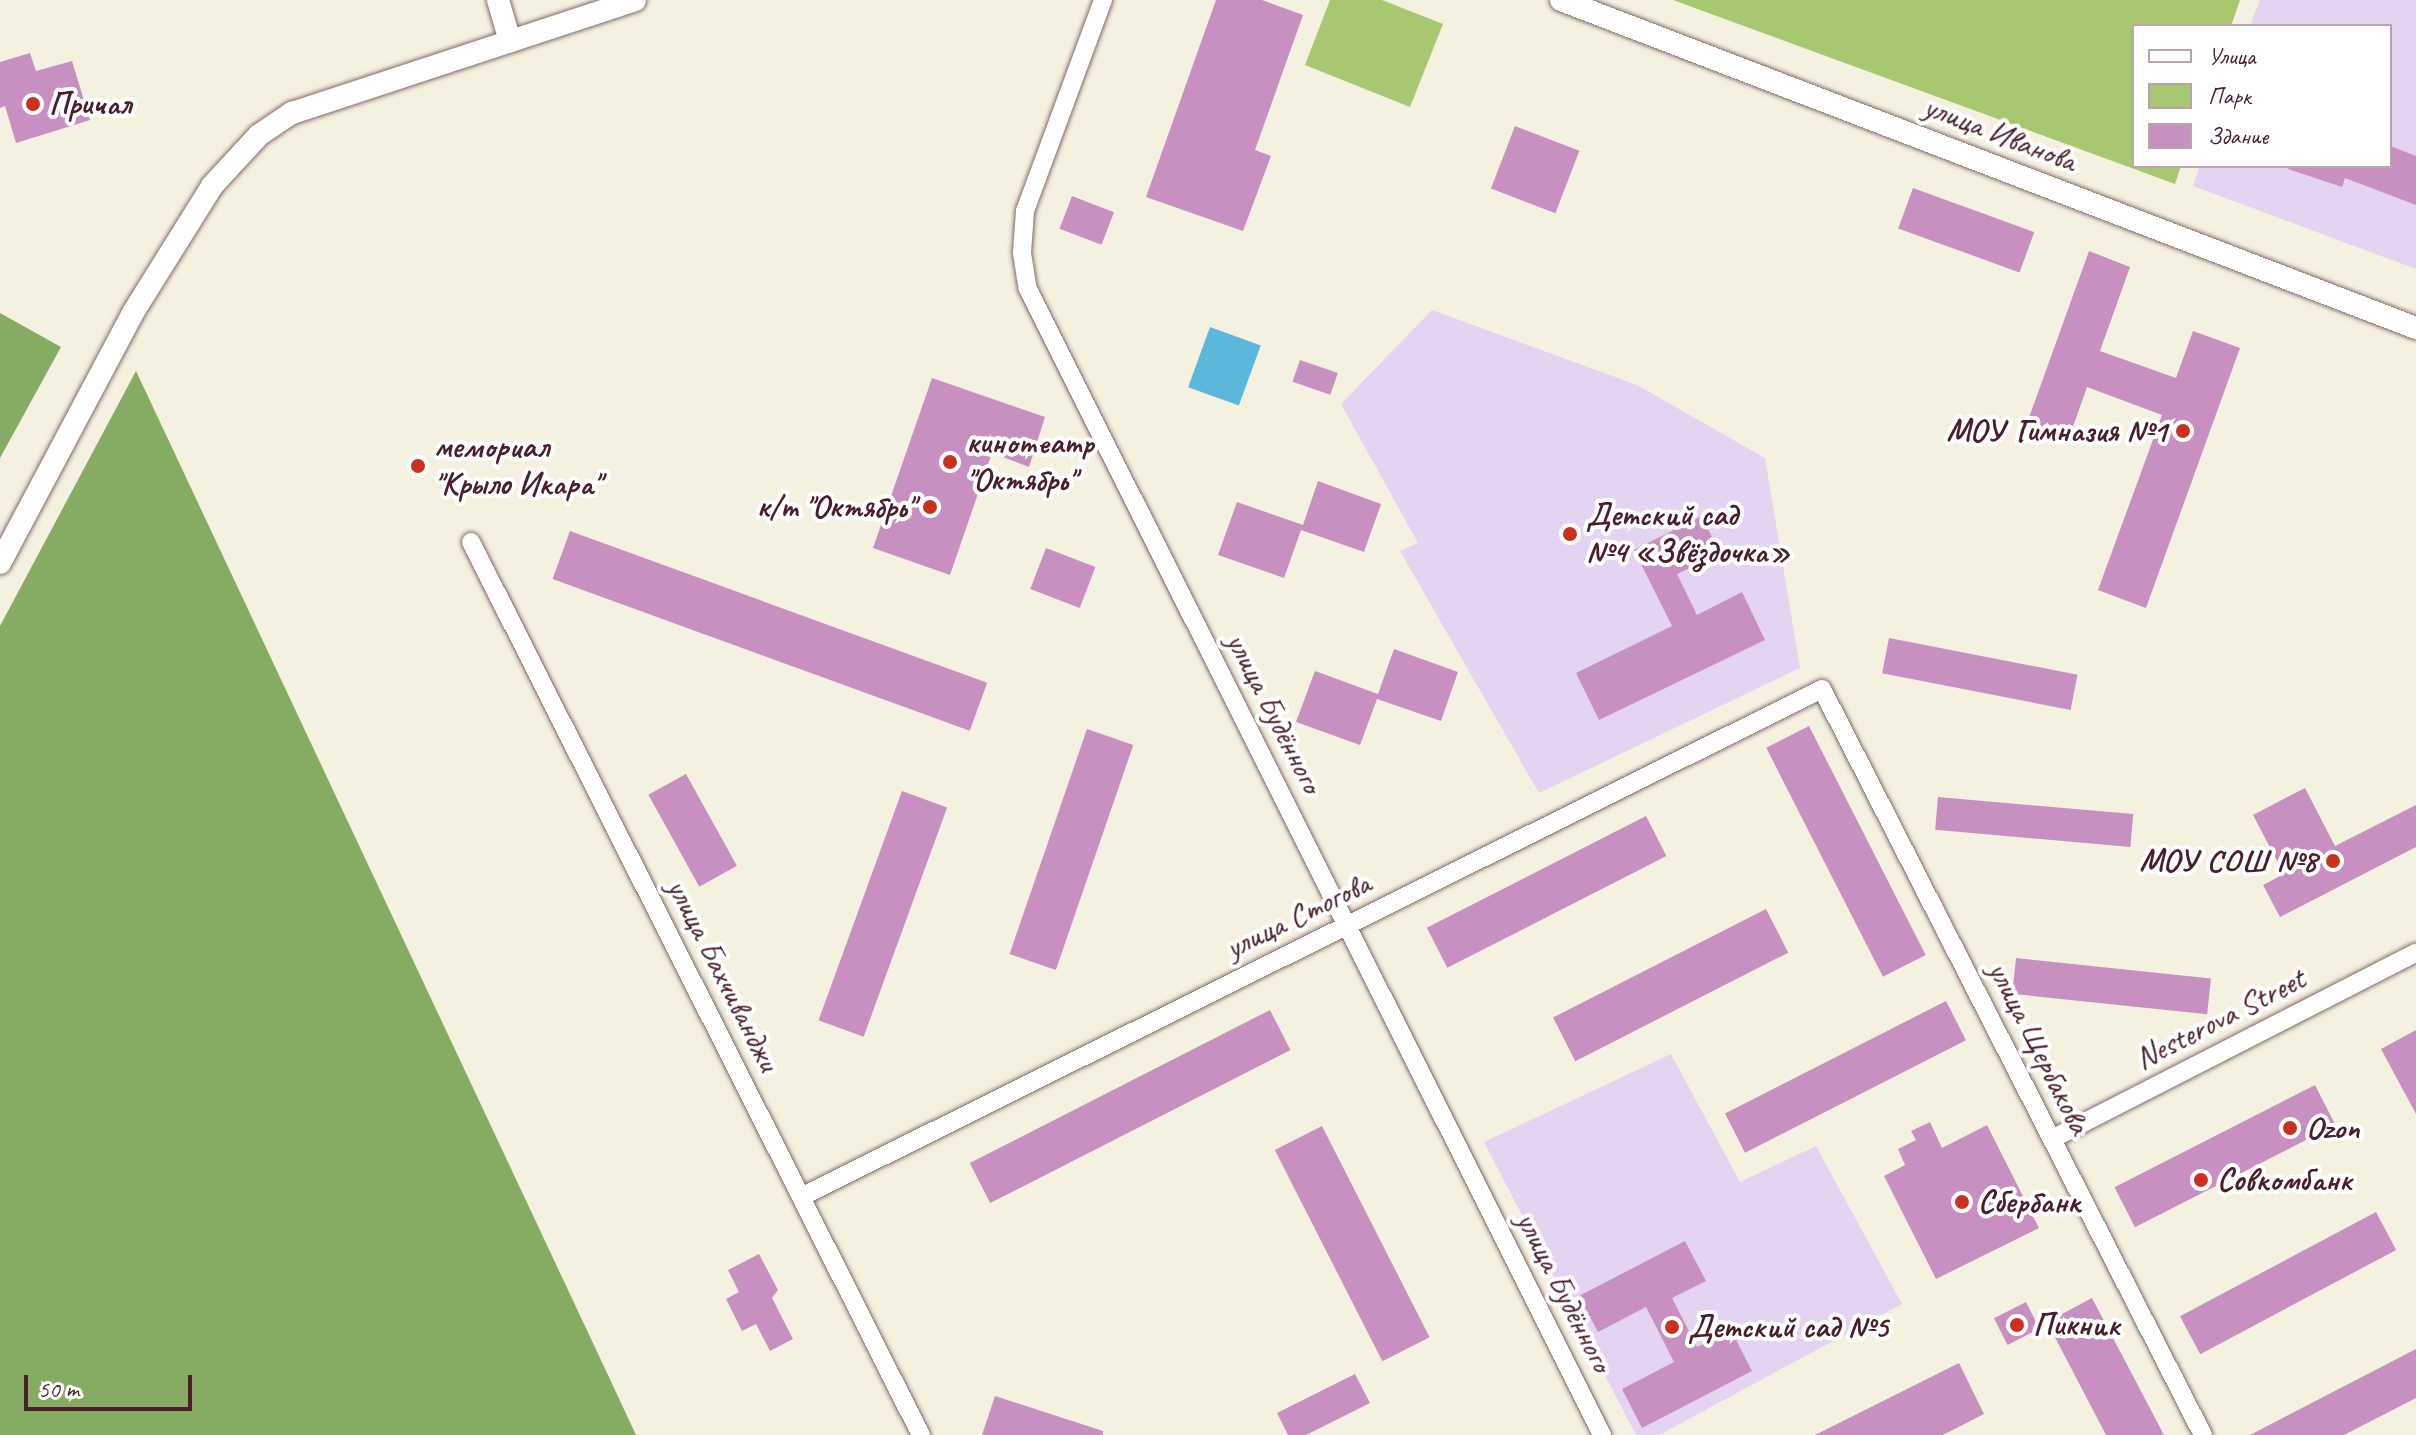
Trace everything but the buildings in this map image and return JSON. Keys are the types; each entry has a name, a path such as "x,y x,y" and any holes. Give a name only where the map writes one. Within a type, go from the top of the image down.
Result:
{"street":[{"path":"498,0 510,41"},
{"path":"0,563 134,311 212,186 233,159 259,135 292,113 635,0"},
{"name":"улица Будённого","path":"1103,0 1025,211 1022,253 1028,289 1602,1435"},
{"name":"улица Иванова","path":"1561,0 2416,328"},
{"name":"улица Бахчиванджи","path":"471,542 921,1435"},
{"name":"улица Стогова","path":"801,1197 1822,689"},
{"name":"улица Щербакова","path":"1822,689 2203,1435"},
{"name":"Nesterova Street","path":"2052,1139 2416,953"}],"shaded area":[{"path":"2260,0 2416,0 2416,269 2193,186 2199,168 2392,168 2392,24 2251,24"},
{"path":"1432,310 1637,385 1765,458 1800,668 1539,793 1400,551 1418,543 1341,404"},
{"path":"1671,1054 1740,1182 1816,1146 1902,1304 1659,1435 1636,1435 1484,1142"}],"green space":[{"path":"1330,0 1382,0 1443,24 1410,107 1305,65"},
{"path":"1673,0 2240,0 2232,24 2132,24 2132,168 2180,168 2175,184"},
{"path":"0,313 61,347 0,458"},
{"path":"136,371 636,1435 0,1435 0,626"}],"water":[{"path":"1210,327 1261,345 1239,406 1188,387"}],"place":[{"name":"Причал","path":"33,104"},
{"name":"МОУ Гимназия №1","path":"2183,431"},
{"name":"кинотеатр \"Октябрь\"","path":"950,462"},
{"name":"мемориал \"Крыло Икара\"","path":"418,466"},
{"name":"к/т \"Октябрь\"","path":"930,507"},
{"name":"Детский сад №4 «Звёздочка»","path":"1570,534"},
{"name":"МОУ СОШ №8","path":"2333,861"},
{"name":"Ozon","path":"2290,1128"},
{"name":"Совкомбанк","path":"2201,1180"},
{"name":"Сбербанк","path":"1962,1202"},
{"name":"Пикник","path":"2017,1325"},
{"name":"Детский сад №5","path":"1672,1327"}]}
